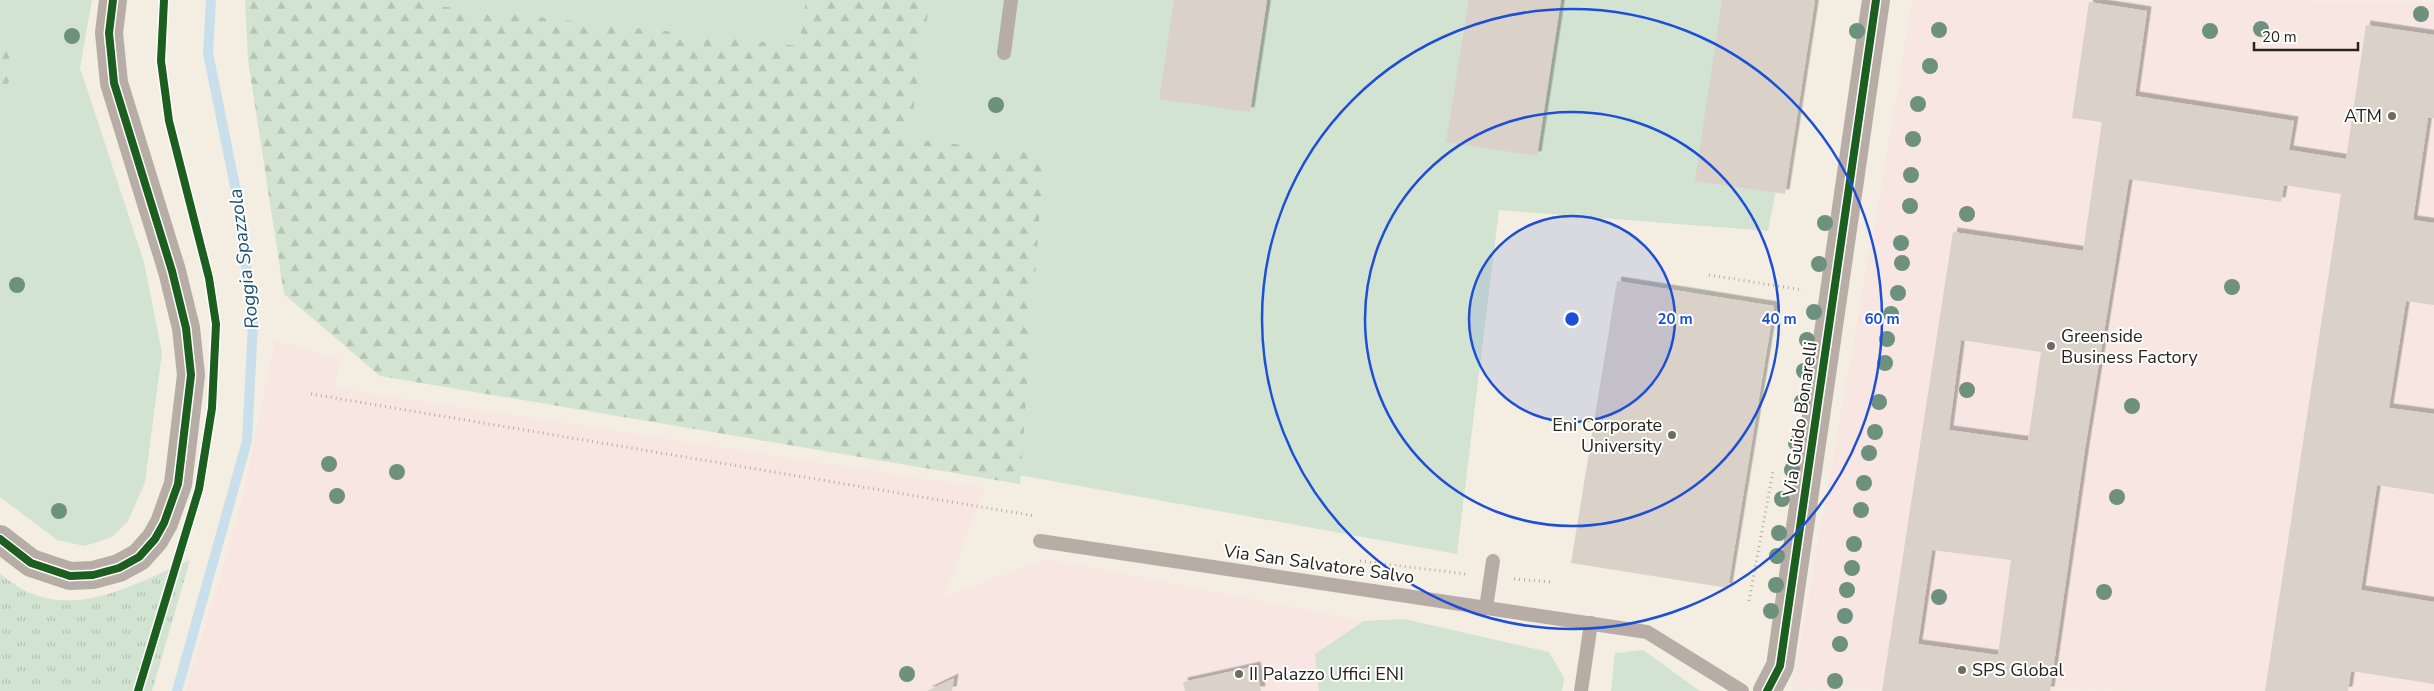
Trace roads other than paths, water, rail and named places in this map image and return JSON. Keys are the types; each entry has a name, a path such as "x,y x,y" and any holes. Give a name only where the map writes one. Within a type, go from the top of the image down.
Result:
{"street":[{"path":"0,539 31,563 64,574 80,577 119,568 139,556 155,539 164,523 178,484 191,375 186,328 172,271 114,83 109,33 113,0"},
{"name":"Via Guido Bonarelli","path":"1767,691 1780,666 1876,0"}],"lane":[{"path":"1004,53 1012,0"},
{"name":"Via San Salvatore Salvo","path":"1040,541 1647,632 1742,691"},
{"path":"1486,608 1493,561"},
{"path":"1581,691 1592,623"}],"waterway":[{"name":"Roggia Spazzola","path":"177,691 247,441 253,324 239,206 208,53 211,0"}],"place":[{"name":"ATM","path":"2392,116"},
{"name":"Greenside Business Factory","path":"2051,346"},
{"name":"Eni Corporate University","path":"1672,435"},
{"name":"SPS Global","path":"1962,670"},
{"name":"II Palazzo Uffici ENI","path":"1239,674"}]}
